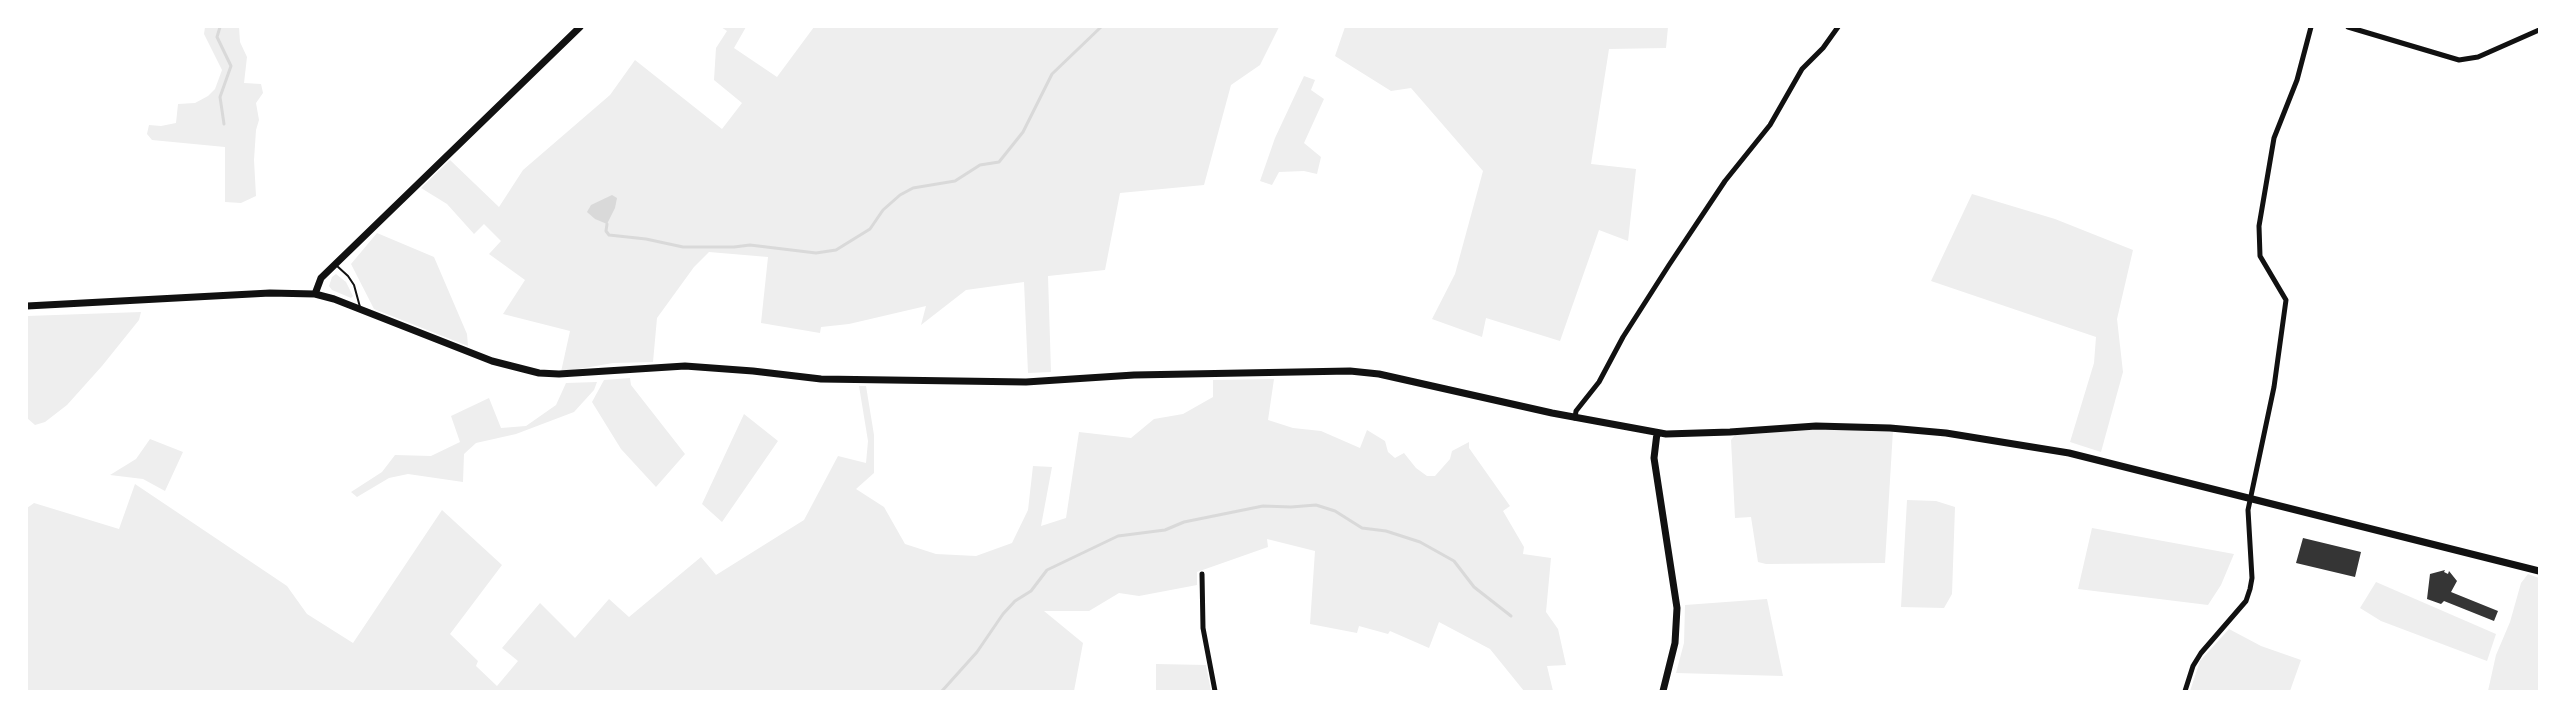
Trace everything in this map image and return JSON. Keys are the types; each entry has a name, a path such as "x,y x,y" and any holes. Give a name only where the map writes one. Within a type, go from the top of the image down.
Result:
{"street":[{"path":"315,294 320,279 580,27"},
{"path":"1575,418 1576,411 1599,382 1623,337 1725,181 1770,125 1802,69 1823,48 1838,27"},
{"path":"2185,691 2200,653 2246,601 2250,589 2252,578 2248,510 2259,467 2274,387 2286,300 2260,256 2259,226 2274,138 2297,80 2311,27"},
{"path":"2348,27 2459,60 2478,57 2539,30"},
{"path":"27,306 270,293 315,294 492,361 539,373 559,375 685,366 821,379 1026,382 1134,375 1350,371 1388,376 1575,418 1657,433 1679,435 1816,426 1890,428 1946,433 2069,453 2539,571"},
{"path":"1657,433 1654,458 1677,608 1675,643 1663,691"},
{"path":"1202,574 1203,628 1215,691"}],"lane":[{"path":"335,265 348,276 354,285 361,310"}],"shaded area":[{"path":"205,27 239,27 240,42 247,57 244,83 261,84 263,93 256,103 259,120 254,160 256,196 241,203 225,202 225,147 152,140 147,134 149,125 161,126 176,123 178,104 195,103 215,89 222,70 204,34"},
{"path":"721,27 746,27 734,48 777,77 814,27 1279,27 1260,65 1231,85 1204,185 1120,193 1105,270 1048,276 1051,372 1028,373 1024,282 966,290 921,325 926,306 849,324 821,327 820,333 761,323 768,257 709,252 694,267 657,318 653,362 613,363 561,372 570,331 503,314 525,280 489,254 501,241 484,224 474,234 447,204 421,188 450,160 499,207 523,170 610,95 635,60 722,129 742,103 714,80 716,48 727,31"},
{"path":"1345,27 1668,27 1666,48 1609,49 1591,164 1636,169 1628,241 1599,230 1560,341 1486,318 1482,337 1432,319 1455,274 1483,171 1411,88 1391,91 1335,56"},
{"path":"1304,76 1315,80 1311,90 1324,99 1304,143 1321,157 1317,174 1304,171 1279,172 1272,185 1260,181 1275,138"},
{"path":"1972,194 2055,219 2133,250 2117,319 2123,372 2101,452 2070,442 2094,363 2096,337 1931,281"},
{"path":"612,195 617,198 607,224 595,219 587,212 591,205"},
{"path":"377,233 434,257 467,334 468,346 374,309 351,264"},
{"path":"336,274 346,282 353,296 351,298 332,290 329,286 332,277"},
{"path":"141,312 139,320 67,405 45,422 35,425 27,418 27,316"},
{"path":"630,378 631,385 685,454 656,487 621,449 592,402 604,380"},
{"path":"1274,379 1268,420 1293,428 1321,431 1360,448 1367,430 1385,441 1388,452 1395,458 1404,453 1416,468 1427,476 1435,476 1450,459 1452,451 1469,442 1469,448 1510,506 1503,511 1524,547 1523,554 1551,558 1546,612 1558,629 1566,665 1547,666 1553,691 1524,691 1490,649 1439,622 1429,648 1390,631 1388,634 1359,626 1357,633 1310,624 1315,551 1267,539 1268,547 1197,572 1197,585 1139,596 1119,593 1089,611 1044,611 1083,643 1074,691 27,691 27,508 34,503 119,529 135,484 287,586 307,614 353,643 442,510 502,565 450,634 478,661 476,666 497,686 518,661 502,648 540,603 575,638 609,599 629,617 701,557 716,575 804,520 838,456 866,463 868,441 859,386 866,386 874,435 874,473 856,489 884,507 905,544 936,554 976,556 1012,543 1028,510 1033,466 1052,467 1041,526 1066,518 1079,432 1131,438 1154,419 1183,414 1213,397 1213,380"},
{"path":"597,382 594,390 574,412 516,434 476,443 464,454 463,482 408,474 389,478 357,497 351,492 382,472 395,455 431,456 460,442 451,416 489,398 501,428 526,426 556,405 566,383"},
{"path":"744,414 778,441 722,522 702,504"},
{"path":"1804,428 1893,430 1885,563 1766,564 1758,562 1751,517 1735,518 1731,440 1735,435"},
{"path":"150,439 183,452 165,491 143,479 110,475 136,459"},
{"path":"1907,500 1936,501 1955,507 1952,594 1944,608 1901,607"},
{"path":"2092,528 2234,554 2221,585 2208,605 2078,589"},
{"path":"2528,574 2539,578 2539,691 2488,691 2496,655 2510,622 2521,583"},
{"path":"2376,582 2496,634 2487,661 2381,621 2360,608"},
{"path":"1767,599 1783,676 1676,673 1684,643 1685,605"},
{"path":"2229,629 2261,646 2301,660 2290,691 2190,691 2200,661"},
{"path":"1156,664 1206,665 1211,691 1156,691"}],"building":[{"path":"2303,538 2361,552 2355,577 2296,563"},
{"path":"2445,570 2444,572 2448,574 2449,571 2457,581 2451,592 2498,611 2494,621 2444,601 2441,604 2427,599 2430,574"}],"waterway":[{"path":"220,27 217,37 231,66 220,97 224,124"},
{"path":"607,224 606,231 609,235 646,239 683,247 750,245 816,253 836,250 870,229 883,210 900,195 913,188 955,181 980,165 999,162 1023,132 1052,74 1101,27"},
{"path":"942,691 977,652 1003,614 1015,601 1031,591 1047,570 1118,536 1165,530 1184,522 1263,506 1316,505 1335,511 1362,528 1386,531 1420,542 1454,561 1474,587 1511,616"}]}
